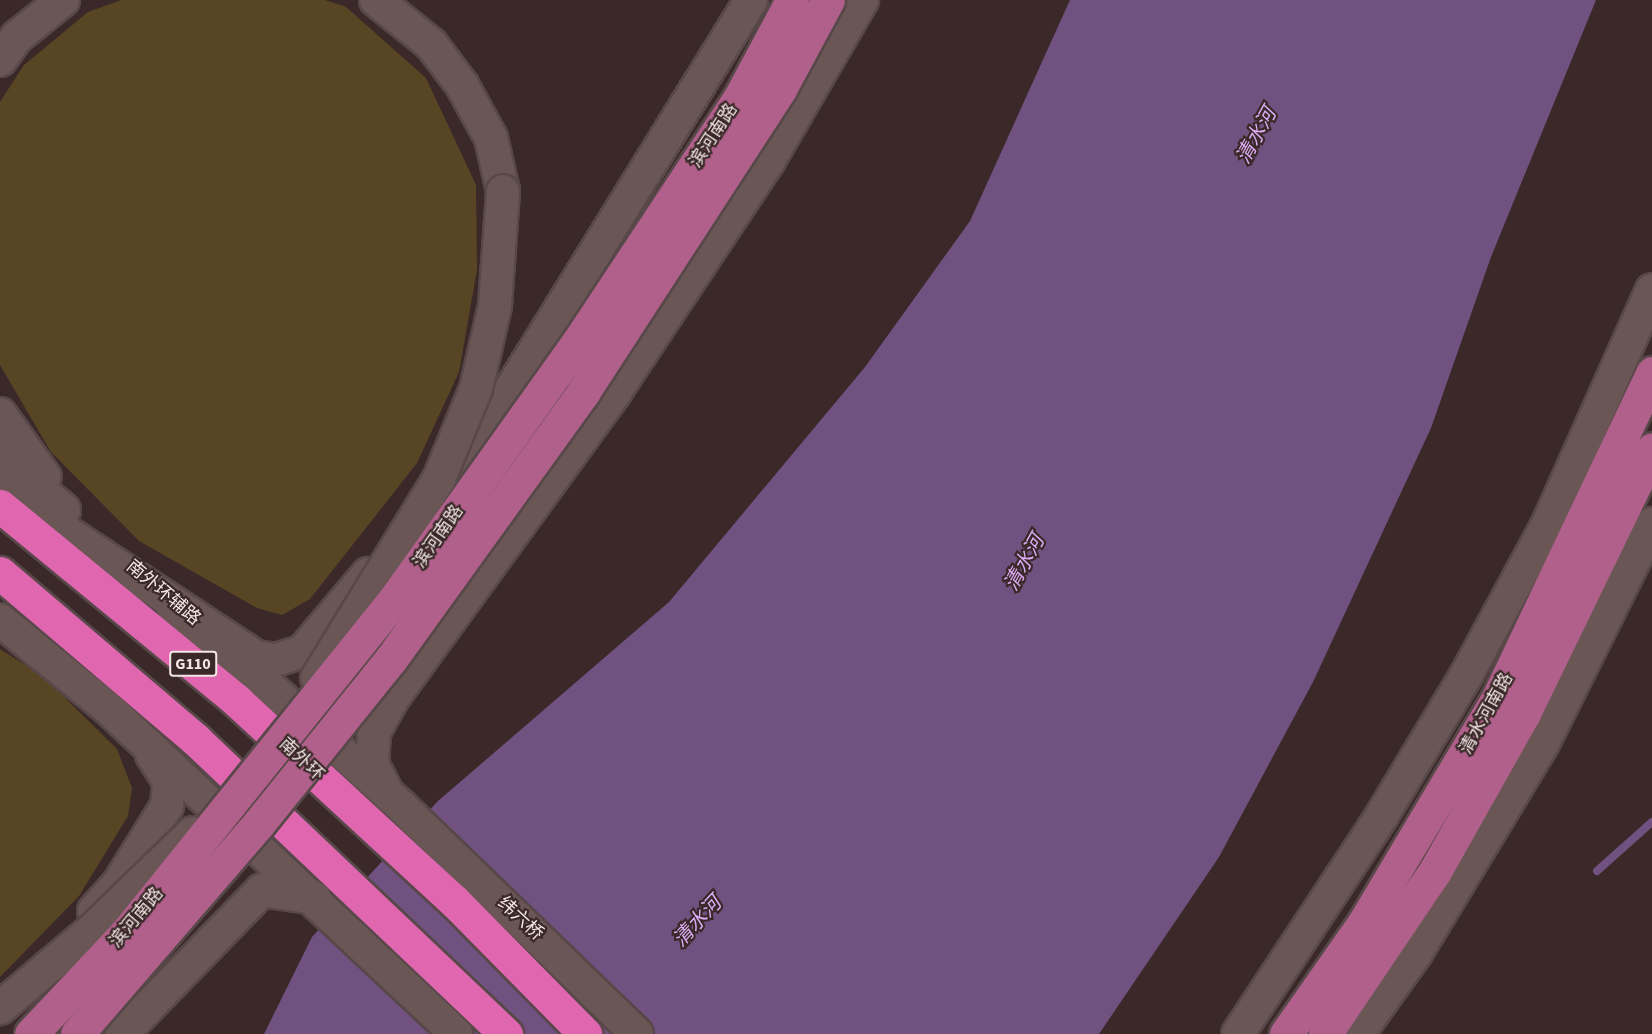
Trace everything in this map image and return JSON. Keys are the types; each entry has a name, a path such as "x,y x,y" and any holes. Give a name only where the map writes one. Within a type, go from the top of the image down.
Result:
{"highway":[{"name":"南外环","path":"0,506 236,700 379,832 585,1034"},
{"path":"0,573 195,739 337,871 506,1034"}],"main road":[{"path":"0,60 17,37 63,0"},
{"path":"0,1008 90,932 264,763 440,479 476,389 495,306 503,191 491,138 462,85 430,44 376,0"},
{"path":"0,488 194,619 256,657 276,660 303,651 322,632 490,423 751,0"},
{"name":"滨河南路","path":"31,1034 127,932 394,600 578,342 739,99 792,0"},
{"name":"滨河南路","path":"77,1034 259,823 391,660 584,392 780,89 828,0"},
{"path":"394,800 372,763 374,732 393,698 615,392 769,160 862,0"},
{"path":"1238,1034 1375,827 1468,672 1546,526 1652,290"},
{"name":"清水河南路","path":"1286,1034 1365,921 1497,700 1652,373"},
{"path":"0,414 82,525 379,832"},
{"name":"清水河南路","path":"1325,1034 1441,861 1524,713 1652,449"},
{"name":"南外环辅路","path":"0,457 194,619 394,800"},
{"path":"1358,1034 1416,953 1543,743 1652,524"},
{"path":"2,618 66,666 159,729 337,871"},
{"path":"2,618 108,708"},
{"path":"66,666 456,1034"},
{"path":"0,1017 119,883 167,806 169,781 142,740"},
{"name":"纬六桥","path":"394,800 637,1034"},
{"path":"122,1034 262,890 314,898"}],"shaded area":[{"path":"122,0 325,0 346,7 426,78 476,185 477,270 459,372 417,463 310,599 282,615 257,608 139,541 51,452 0,365 0,102 24,65 88,12"},
{"path":"0,649 43,676 117,749 132,788 128,816 79,896 0,977"}],"water":[{"name":"清水河","path":"1070,0 1596,0 1491,257 1431,428 1313,682 1219,857 1099,1034 264,1034 312,937 438,801 669,602 865,367 970,221"}],"waterway":[{"path":"1597,871 1652,822"}]}
